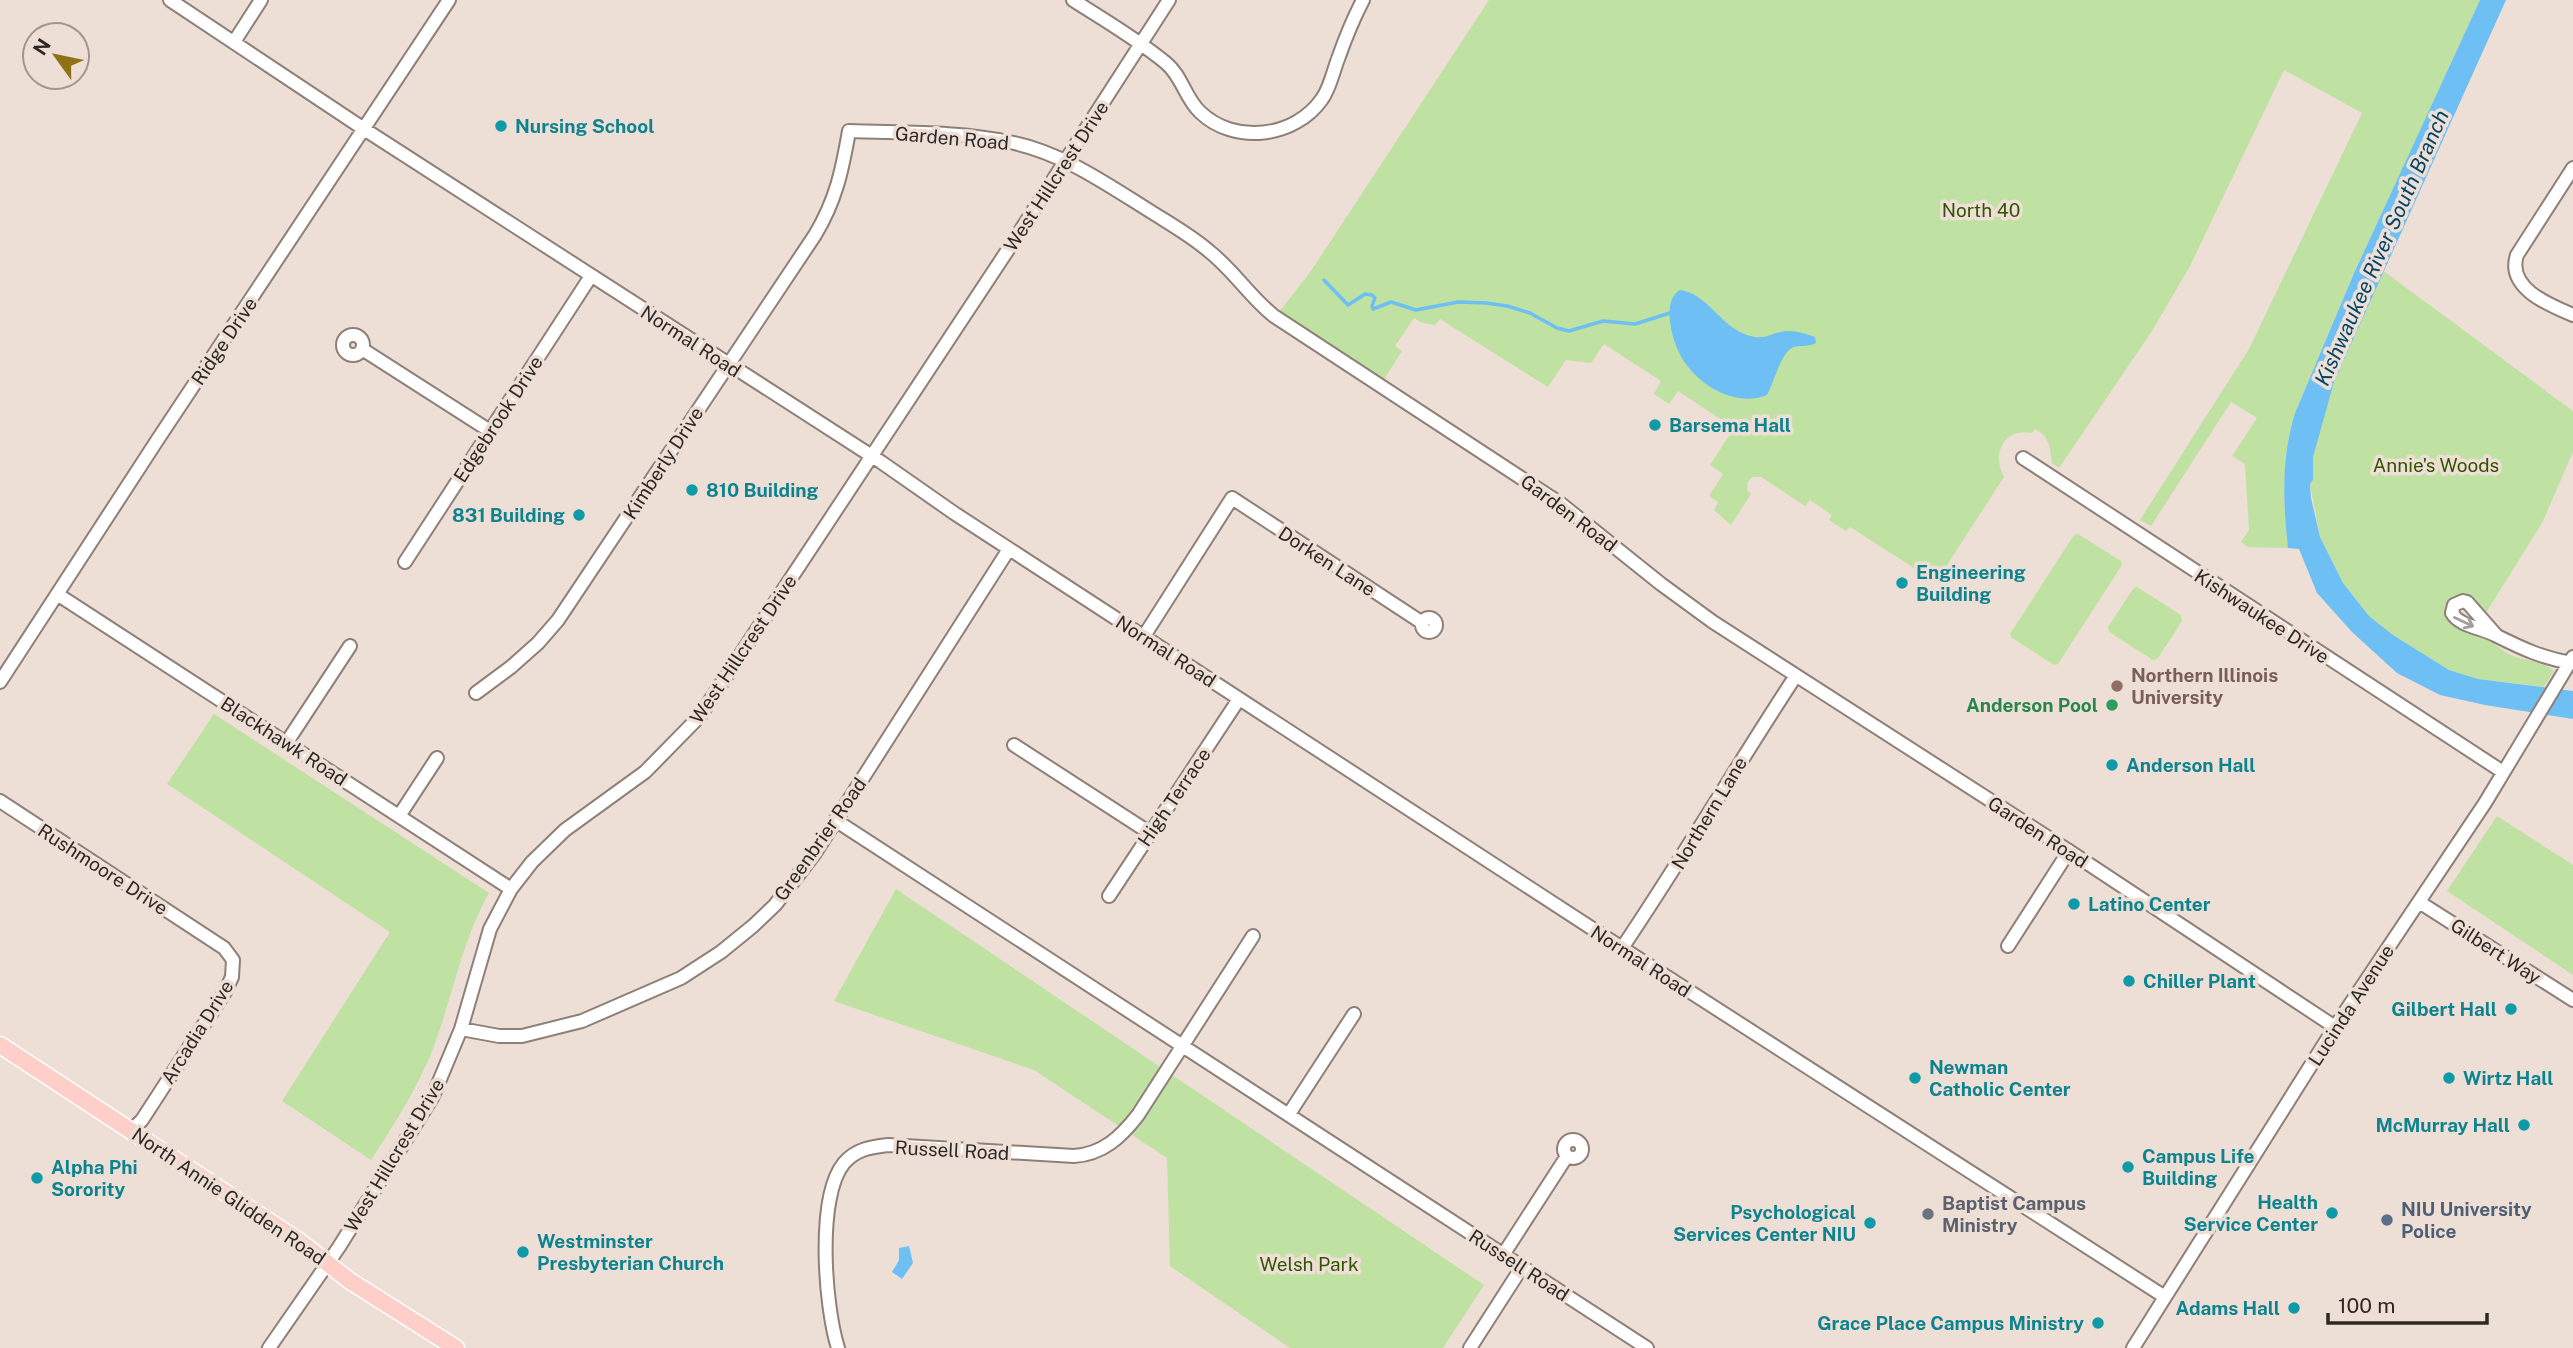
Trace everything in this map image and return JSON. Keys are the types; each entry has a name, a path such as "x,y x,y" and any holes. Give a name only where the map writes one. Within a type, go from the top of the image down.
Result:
{"main road":[{"name":"North Annie Glidden Road","path":"0,1045 328,1262 350,1281 456,1348"}],"street":[{"name":"Normal Road","path":"170,0 1622,948 2165,1297"},
{"path":"234,42 261,0"},
{"name":"Ridge Drive","path":"0,682 449,0"},
{"path":"1073,0 1141,44 1169,66 1191,101 1210,121 1245,133 1278,131 1299,121 1323,98 1363,0"},
{"name":"West Hillcrest Drive","path":"269,1348 420,1119 461,1029 490,929 511,889 532,862 565,830 645,772 700,716 1169,0"},
{"name":"Garden Road","path":"828,213 840,179 849,131 978,136 1034,148 1064,161 1110,186 1199,243 1229,270 1250,296 1274,316 1561,504 1671,592 1795,677 2070,851 2335,1027"},
{"path":"2573,168 2514,263 2515,271 2532,296 2573,315"},
{"name":"Kimberly Drive","path":"476,693 511,667 558,621 828,213"},
{"name":"Edgebrook Drive","path":"405,562 592,276"},
{"path":"362,349 490,431"},
{"name":"Kishwaukee Drive","path":"2023,458 2503,772"},
{"name":"Dorken Lane","path":"1144,636 1233,498 1421,622"},
{"name":"Greenbrier Road","path":"461,1029 512,1037 537,1034 598,1015 681,978 721,953 775,905 808,863 1009,549"},
{"name":"Blackhawk Road","path":"57,594 511,889"},
{"path":"2496,635 2526,651 2572,661"},
{"path":"287,742 350,646"},
{"name":"Lucinda Avenue","path":"2133,1348 2335,1027 2419,902 2572,661"},
{"name":"Northern Lane","path":"1622,948 1675,870 1724,786 1795,677"},
{"name":"High Terrace","path":"1108,896 1239,699"},
{"path":"1014,745 1150,833"},
{"path":"399,816 437,758"},
{"name":"Rushmoore Drive","path":"0,801 206,937"},
{"name":"Russell Road","path":"835,820 1647,1348"},
{"path":"2008,946 2070,851"},
{"name":"Gilbert Way","path":"2419,902 2573,1000"},
{"path":"1180,1046 1253,936"},
{"name":"Arcadia Drive","path":"131,1131 142,1120 232,977 234,966 229,954 206,937"},
{"path":"1289,1114 1354,1014"},
{"name":"Russell Road","path":"838,1348 831,1328 826,1282 828,1218 834,1182 842,1165 853,1154 873,1146 888,1145 1074,1156 1094,1153 1117,1139 1127,1129 1180,1046"},
{"path":"1503,1255 1567,1156"},
{"path":"1470,1348 1522,1267"}],"green space":[{"name":"North 40","path":"1489,0 2480,0 2355,271 2295,413 2287,447 2284,480 2288,548 2248,547 2241,542 2249,530 2245,464 2232,456 2257,418 2231,402 2151,526 2140,520 2249,349 2362,113 2284,70 2190,266 2152,331 2059,468 2052,463 2046,439 2035,429 2032,433 2022,432 2007,438 2000,451 1999,460 2004,477 1936,582 1850,527 1846,531 1829,520 1832,515 1810,500 1805,506 1761,477 1752,477 1748,482 1747,490 1751,494 1731,525 1714,510 1718,502 1709,496 1723,474 1710,465 1734,428 1678,391 1669,404 1654,394 1661,381 1604,344 1591,363 1566,360 1548,387 1440,319 1435,325 1414,318 1395,346 1402,351 1381,384 1276,316 1311,271"},
{"name":"Annie's Woods","path":"2382,270 2573,411 2573,452 2542,523 2484,616 2463,596 2451,601 2446,614 2450,621 2471,628 2507,653 2550,668 2554,671 2544,687 2478,679 2449,670 2393,635 2369,616 2343,583 2320,537 2310,484 2313,480 2313,457 2317,438 2334,382"},
{"path":"2078,534 2121,561 2122,565 2058,664 2054,665 2010,634 2074,535"},
{"path":"2137,587 2181,615 2182,621 2158,658 2153,660 2109,632 2108,627"},
{"path":"214,714 489,893 465,949 428,1061 406,1105 371,1160 282,1101 390,932 167,784"},
{"path":"2497,816 2573,865 2573,975 2447,891"},
{"name":"Welsh Park","path":"896,889 1484,1285 1443,1348 1290,1348 1170,1266 1167,1158 1034,1070 834,1001"}],"water":[{"name":"Kishwaukee River South Branch","path":"2480,0 2506,0 2334,382 2313,457 2311,498 2320,537 2343,583 2369,616 2393,635 2449,670 2478,679 2573,691 2573,719 2440,695 2397,673 2352,632 2317,593 2299,549 2288,548 2284,480 2287,447 2295,413 2355,271"},
{"path":"1680,290 1698,297 1729,325 1747,335 1765,337 1792,331 1815,337 1816,343 1794,347 1785,354 1767,395 1744,399 1722,393 1711,388 1693,373 1677,348 1671,326 1670,305"},
{"path":"909,1246 913,1263 902,1279 892,1272 899,1260 899,1248"}],"waterway":[{"path":"1324,280 1348,305 1365,294 1375,298 1373,309 1391,302 1416,310 1458,302 1486,303 1530,313 1557,328 1569,331 1603,321 1635,324 1670,313"}],"place":[{"name":"Nursing School","path":"501,126"},
{"name":"Barsema Hall","path":"1655,425"},
{"name":"810 Building","path":"692,490"},
{"name":"831 Building","path":"579,515"},
{"name":"Engineering Building","path":"1902,583"},
{"name":"Northern Illinois University","path":"2117,686"},
{"name":"Anderson Pool","path":"2112,705"},
{"name":"Anderson Hall","path":"2112,765"},
{"name":"Latino Center","path":"2074,904"},
{"name":"Chiller Plant","path":"2129,981"},
{"name":"Gilbert Hall","path":"2511,1009"},
{"name":"Newman Catholic Center","path":"1915,1078"},
{"name":"Wirtz Hall","path":"2449,1078"},
{"name":"McMurray Hall","path":"2524,1125"},
{"name":"Campus Life Building","path":"2128,1167"},
{"name":"Alpha Phi Sorority","path":"37,1178"},
{"name":"Health Service Center","path":"2332,1213"},
{"name":"Baptist Campus Ministry","path":"1928,1214"},
{"name":"NIU University Police","path":"2387,1220"},
{"name":"Psychological Services Center NIU","path":"1870,1223"},
{"name":"Westminster Presbyterian Church","path":"523,1252"},
{"name":"Adams Hall","path":"2294,1308"},
{"name":"Grace Place Campus Ministry","path":"2098,1323"}]}
